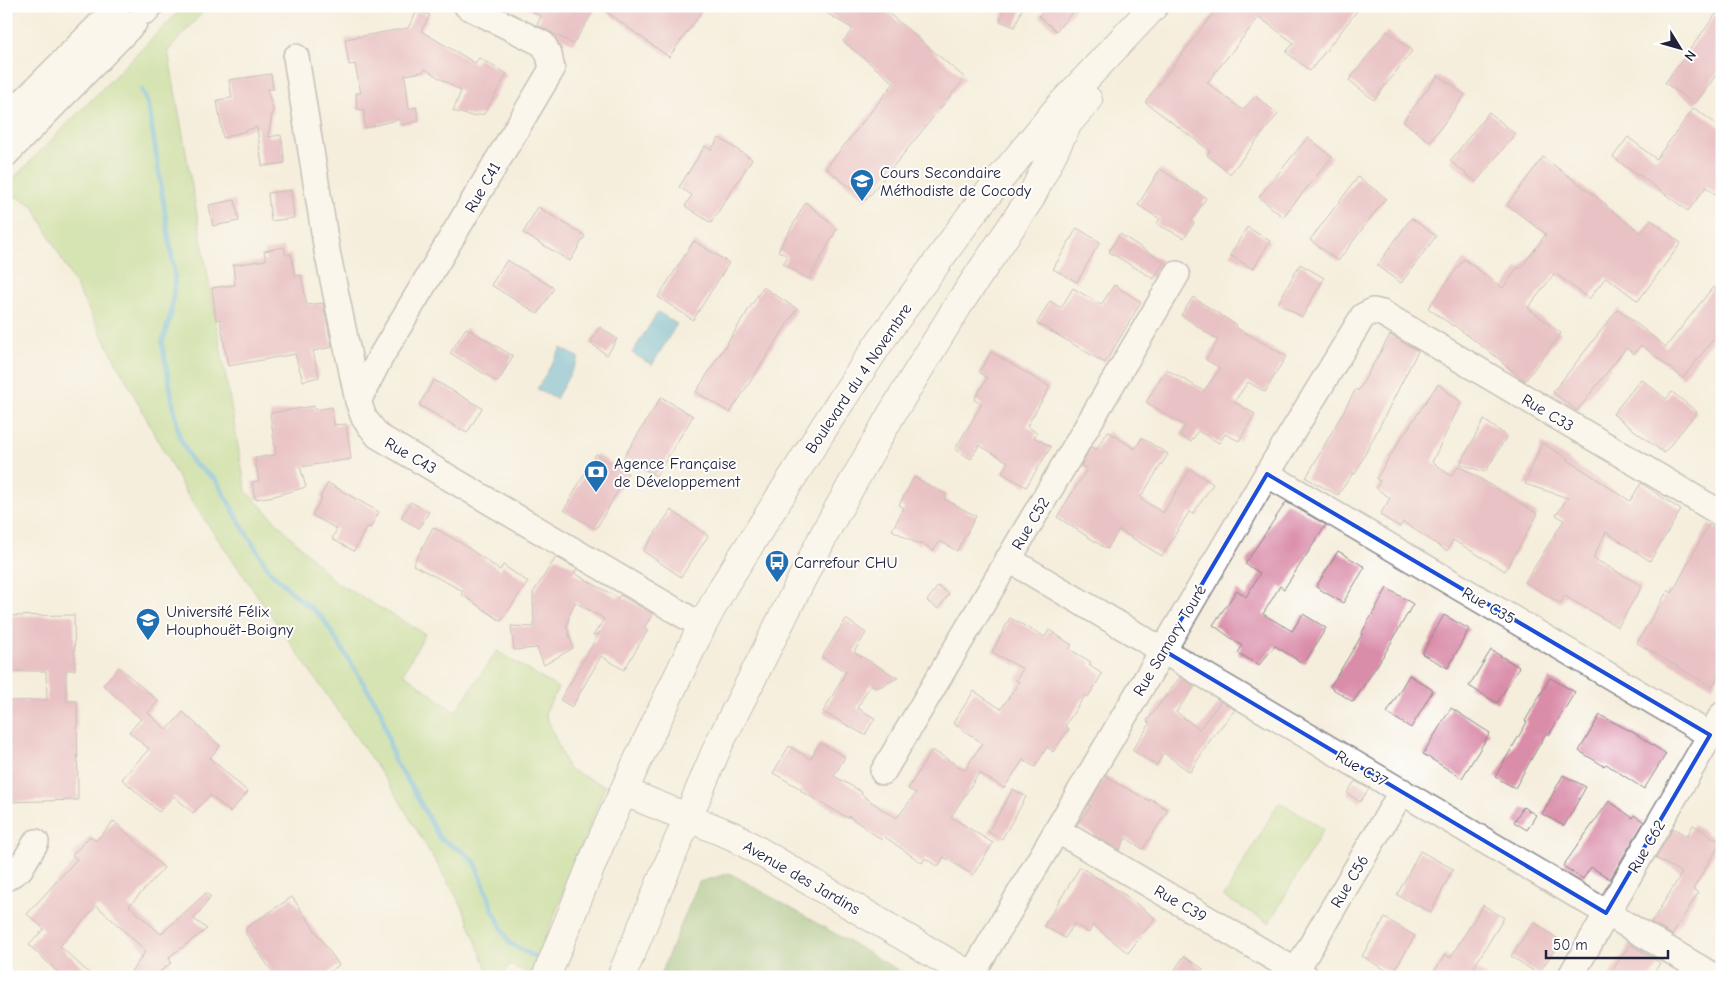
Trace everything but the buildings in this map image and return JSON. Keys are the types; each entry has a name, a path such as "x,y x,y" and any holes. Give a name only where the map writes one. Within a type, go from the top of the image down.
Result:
{"main road":[{"name":"Boulevard du 4 Novembre","path":"546,977 602,839 702,626 723,587 881,340 974,211 1058,108 1154,6"},
{"path":"621,977 718,746 828,526 891,415 959,304 1030,199 1068,123 1128,53 1173,6"},
{"name":"Avenue des Jardins","path":"625,792 733,836 752,846 972,976"}],"street":[{"name":"Rue C41","path":"358,402 380,358 552,69 549,55 543,44 467,6"},
{"path":"6,119 73,68 137,12"},
{"name":"Rue C43","path":"296,57 327,251 358,402 364,418 378,436 702,626"},
{"path":"6,154 73,68"},
{"name":"Rue C52","path":"883,772 1177,274"},
{"name":"Rue Samory Touré","path":"972,976 1267,474 1363,316 1373,311"},
{"name":"Rue C33","path":"1373,311 1382,313 1722,514"},
{"name":"Rue C35","path":"1267,474 1718,722"},
{"name":"Rue C37","path":"1008,559 1715,977"},
{"name":"Rue C62","path":"1570,977 1718,722"},
{"name":"Rue C56","path":"1301,974 1402,791"},
{"name":"Rue C39","path":"1057,830 1301,974"},
{"path":"6,878 20,869 36,842"}],"highlighted area":[{"path":"1267,474 1710,735 1606,913 1163,650"}],"green space":[{"path":"184,6 208,6 168,51 246,491 334,581 425,634 403,673 455,712 497,651 558,688 545,713 568,769 605,786 531,975 508,964 505,977 490,977 463,908 393,790 186,493 33,205 6,192 6,186"},
{"path":"1279,802 1324,829 1269,923 1224,897"},
{"path":"730,873 910,977 659,977 699,882"}],"water":[{"path":"658,312 677,324 652,365 632,353"},
{"path":"561,348 579,358 556,399 537,389"}],"waterway":[{"path":"142,90 149,108 175,277 171,314 162,343 179,435 192,462 216,480 269,570 296,596 322,617 381,711 394,760 410,784 440,839 462,851 475,862 493,910 509,943 539,959"}],"place":[{"name":"Cours Secondaire Méthodiste de Cocody","path":"862,202"},
{"name":"Agence Française de Développement","path":"596,493"},
{"name":"Carrefour CHU","path":"777,583"},
{"name":"Université Félix Houphouët-Boigny","path":"148,641"}]}
